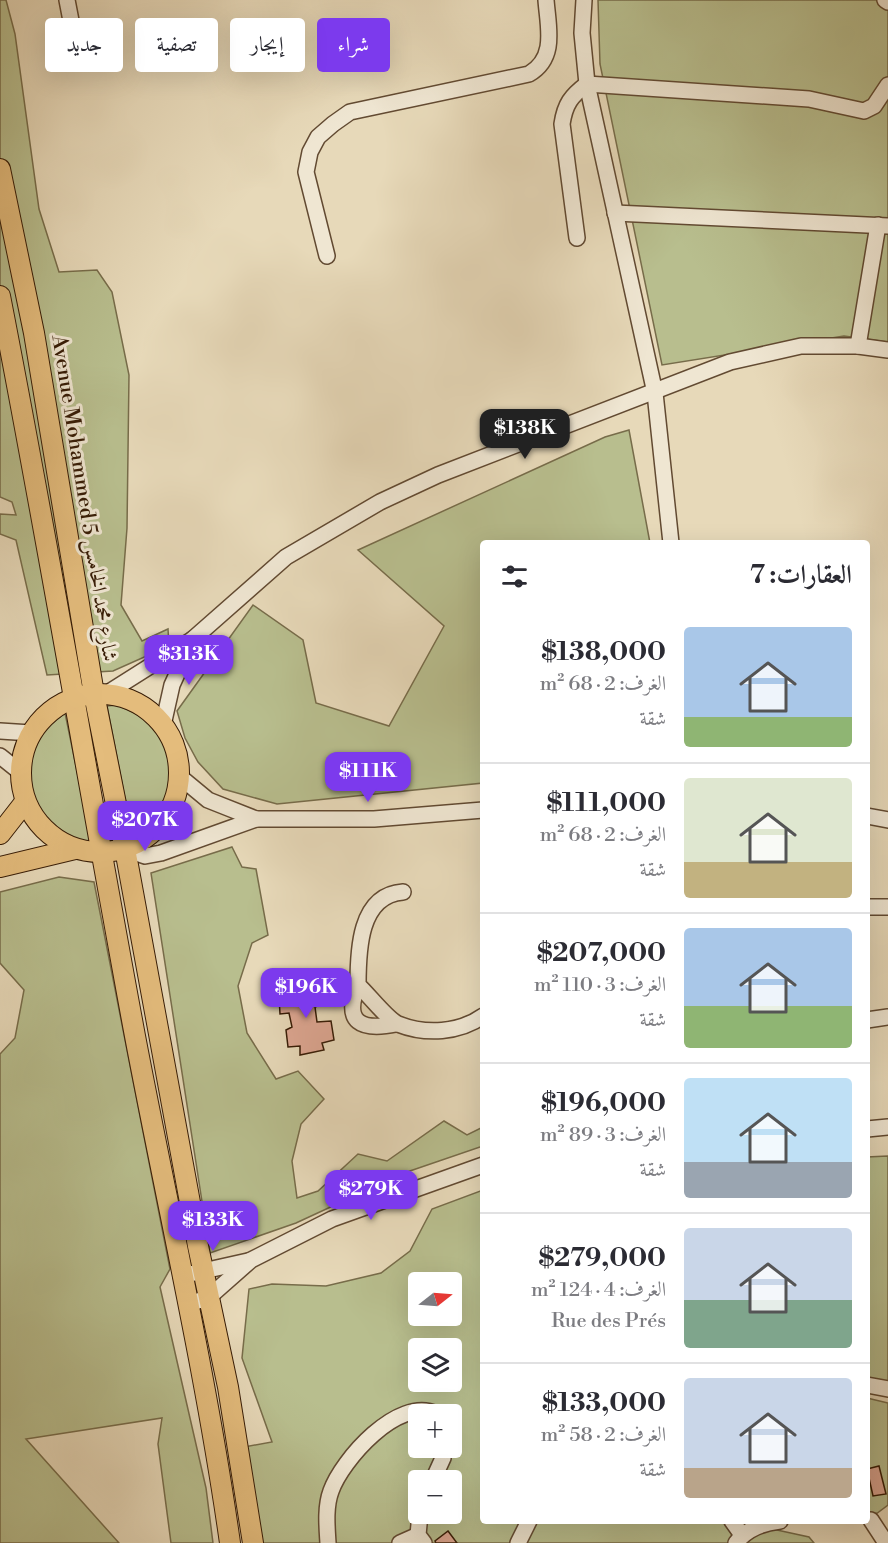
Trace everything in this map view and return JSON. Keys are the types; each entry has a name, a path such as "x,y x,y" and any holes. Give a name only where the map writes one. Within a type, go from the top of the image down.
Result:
{"main road":[{"name":"Avenue Mohammed 5 شارع محمد الخامس","path":"0,168 34,333 92,695 103,853 181,1276 217,1454 230,1543"},
{"name":"Avenue Mohammed 5 شارع محمد الخامس","path":"0,296 125,849 203,1272 228,1387 253,1543"},
{"path":"92,695 128,699 147,710 163,725 175,749 179,776 173,805 156,830 125,849 103,853 75,849 54,839 37,822 26,802 20,772 23,752 31,733 43,718 58,706 92,695"},
{"path":"0,834 26,802"},
{"path":"0,867 75,849"}],"street":[{"path":"67,0 70,18"},
{"path":"327,256 306,172 310,152 318,137 350,112 530,74 540,68 547,58 549,43 546,0"},
{"path":"584,0 582,33 587,84 655,393 671,540"},
{"path":"577,238 562,124 564,109 571,96 587,84 809,99 864,111 874,106 888,84"},
{"path":"615,213 883,226 858,346"},
{"path":"92,695 193,639 286,557 380,502 438,475 655,393 696,373 768,352 801,346 858,346 888,350"},
{"path":"163,725 172,686 193,639"},
{"path":"0,731 31,733"},
{"path":"0,756 20,772"},
{"path":"179,776 208,800 256,819"},
{"path":"125,849 145,856 160,853 256,819 374,819 480,810"},
{"path":"870,817 888,820"},
{"path":"403,892 392,893 371,908 365,924 358,964 358,985 351,1002 351,1011 357,1020 370,1027 396,1024 446,1031 462,1028 480,1018"},
{"path":"870,907 888,907"},
{"path":"358,985 396,1024"},
{"path":"870,1020 888,1017"},
{"path":"870,1129 888,1127"},
{"path":"181,1276 251,1260 332,1219 480,1166"},
{"path":"187,1305 209,1297 251,1260"},
{"path":"870,1386 888,1389"},
{"path":"328,1543 330,1494 350,1457 364,1443 397,1419 408,1416"},
{"path":"870,1520 888,1518"},
{"path":"870,1521 886,1543"},
{"path":"400,1543 421,1539 420,1524"},
{"path":"518,1543 528,1524"},
{"path":"733,1524 739,1539 763,1524"}],"green space":[{"path":"0,0 6,0 15,34 39,209 59,272 97,270 112,292 129,375 127,528 121,605 142,641 168,629 169,646 113,671 47,675 16,540 0,534 0,514 16,515 12,502 0,497"},
{"path":"598,0 888,0 888,342 844,336 662,365 600,64"},
{"path":"629,430 649,540 480,540 480,783 277,804 223,789 198,762 185,738 177,711 253,605 303,640 316,703 389,726 444,626 358,550 605,437"},
{"path":"117,705 140,716 155,729 166,748 170,762 168,791 163,804 145,826 132,834 107,706"},
{"path":"65,713 92,844 73,837 57,827 35,801 30,785 30,768 34,750 46,729"},
{"path":"232,847 242,867 256,869 268,935 252,943 238,986 247,1033 276,1079 298,1071 324,1099 301,1124 292,1161 297,1198 318,1191 358,1154 387,1161 444,1121 467,1135 480,1128 480,1147 404,1173 296,1223 210,1253 151,873"},
{"path":"59,877 94,882 170,1269 160,1287 206,1488 213,1543 171,1543 158,1444 162,1418 26,1439 119,1543 0,1543 0,1054 15,1038 24,990 0,963 0,892"},
{"path":"888,1156 888,1386 870,1382 870,1157"},
{"path":"480,1191 480,1524 738,1524 809,1537 814,1543 262,1543 244,1447 272,1442 242,1358 249,1289 272,1284 326,1286 381,1273 410,1251 432,1209"},
{"path":"870,1399 888,1403 888,1505 870,1517"}],"building":[{"path":"304,985 306,991 323,987 327,1003 315,1007 317,1022 331,1021 334,1040 322,1043 324,1050 300,1055 300,1046 288,1047 286,1030 292,1027 289,1013 280,1014 279,997 288,994 287,987"},
{"path":"879,1466 886,1494 873,1496 870,1468"},
{"path":"448,1531 457,1543 436,1543 435,1541"}]}
